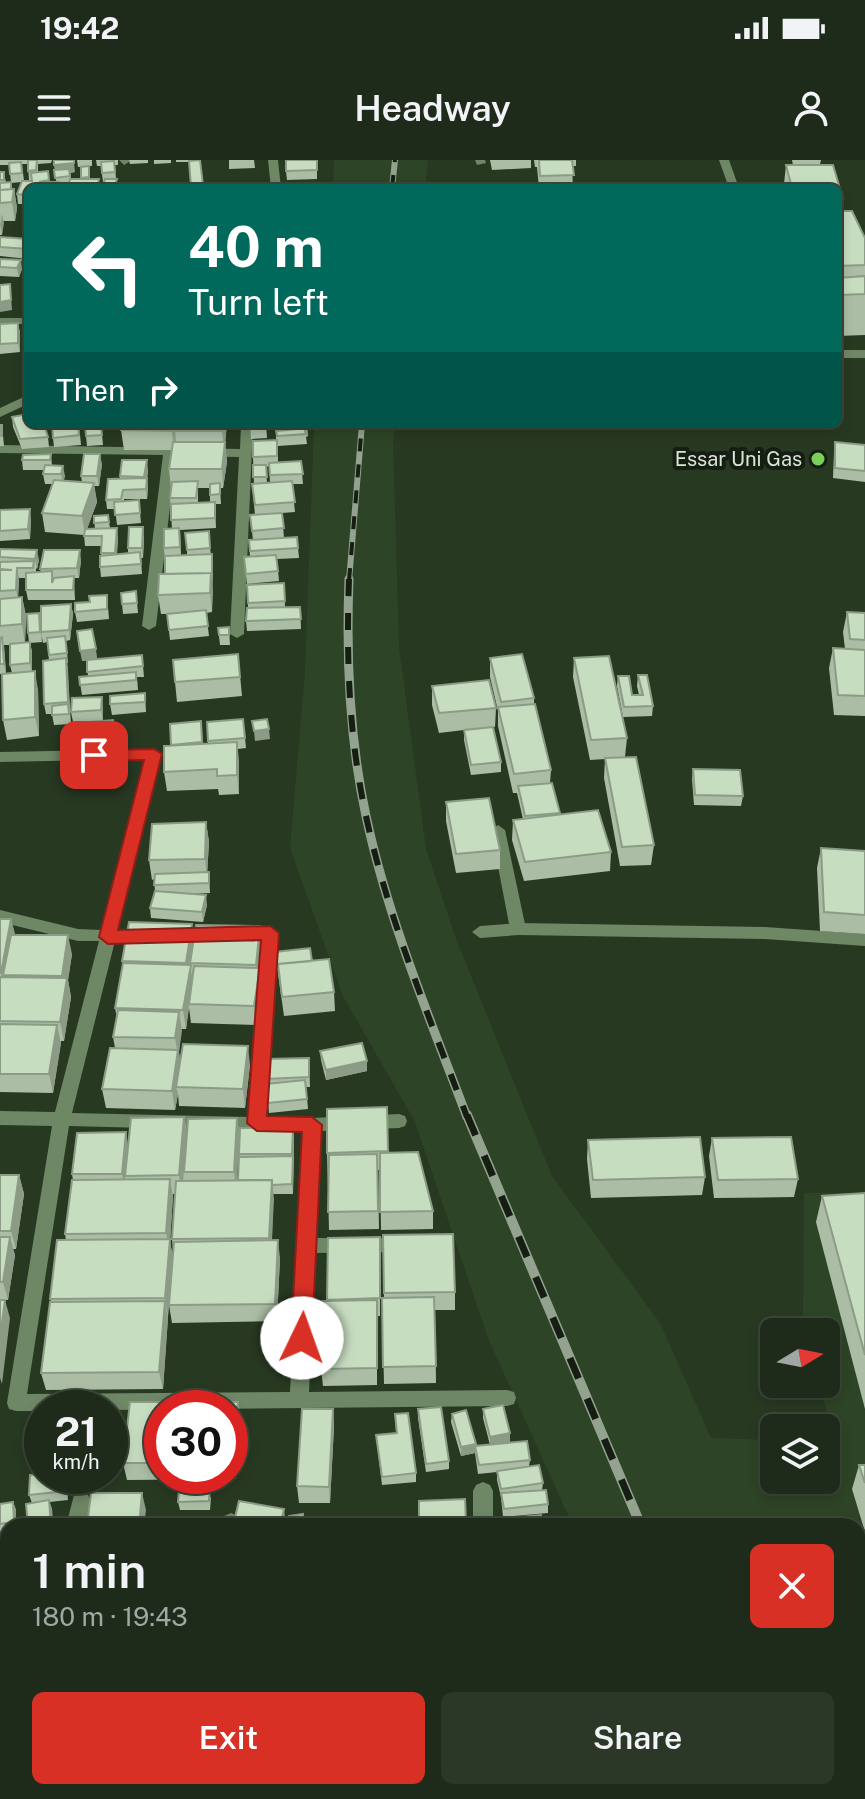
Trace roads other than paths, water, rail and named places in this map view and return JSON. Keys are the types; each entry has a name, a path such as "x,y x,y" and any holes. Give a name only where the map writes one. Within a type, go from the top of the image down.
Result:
{"street":[{"path":"273,160 276,184"},
{"path":"724,160 733,184"},
{"path":"0,321 24,321"},
{"path":"842,354 865,354"},
{"path":"0,413 24,401"},
{"path":"237,634 247,428"},
{"path":"0,449 246,453"},
{"path":"149,626 170,452"},
{"path":"0,757 154,754 62,1118 16,1403 507,1398"},
{"path":"498,830 518,929"},
{"path":"0,916 78,935 167,936"},
{"path":"480,932 518,929 765,933 865,940"},
{"path":"226,934 270,933 257,1123"},
{"path":"0,1118 312,1125 399,1121"},
{"path":"299,1399 312,1125"},
{"path":"306,1246 429,1245"},
{"path":"483,1491 483,1518"},
{"path":"78,1518 81,1501"}],"railway":[{"path":"392,184 395,160"},
{"path":"349,581 362,428"},
{"path":"349,579 350,698 366,816 398,931 467,1117"},
{"path":"467,1115 638,1518"}],"place":[{"name":"Essar Uni Gas","path":"818,459"}]}
